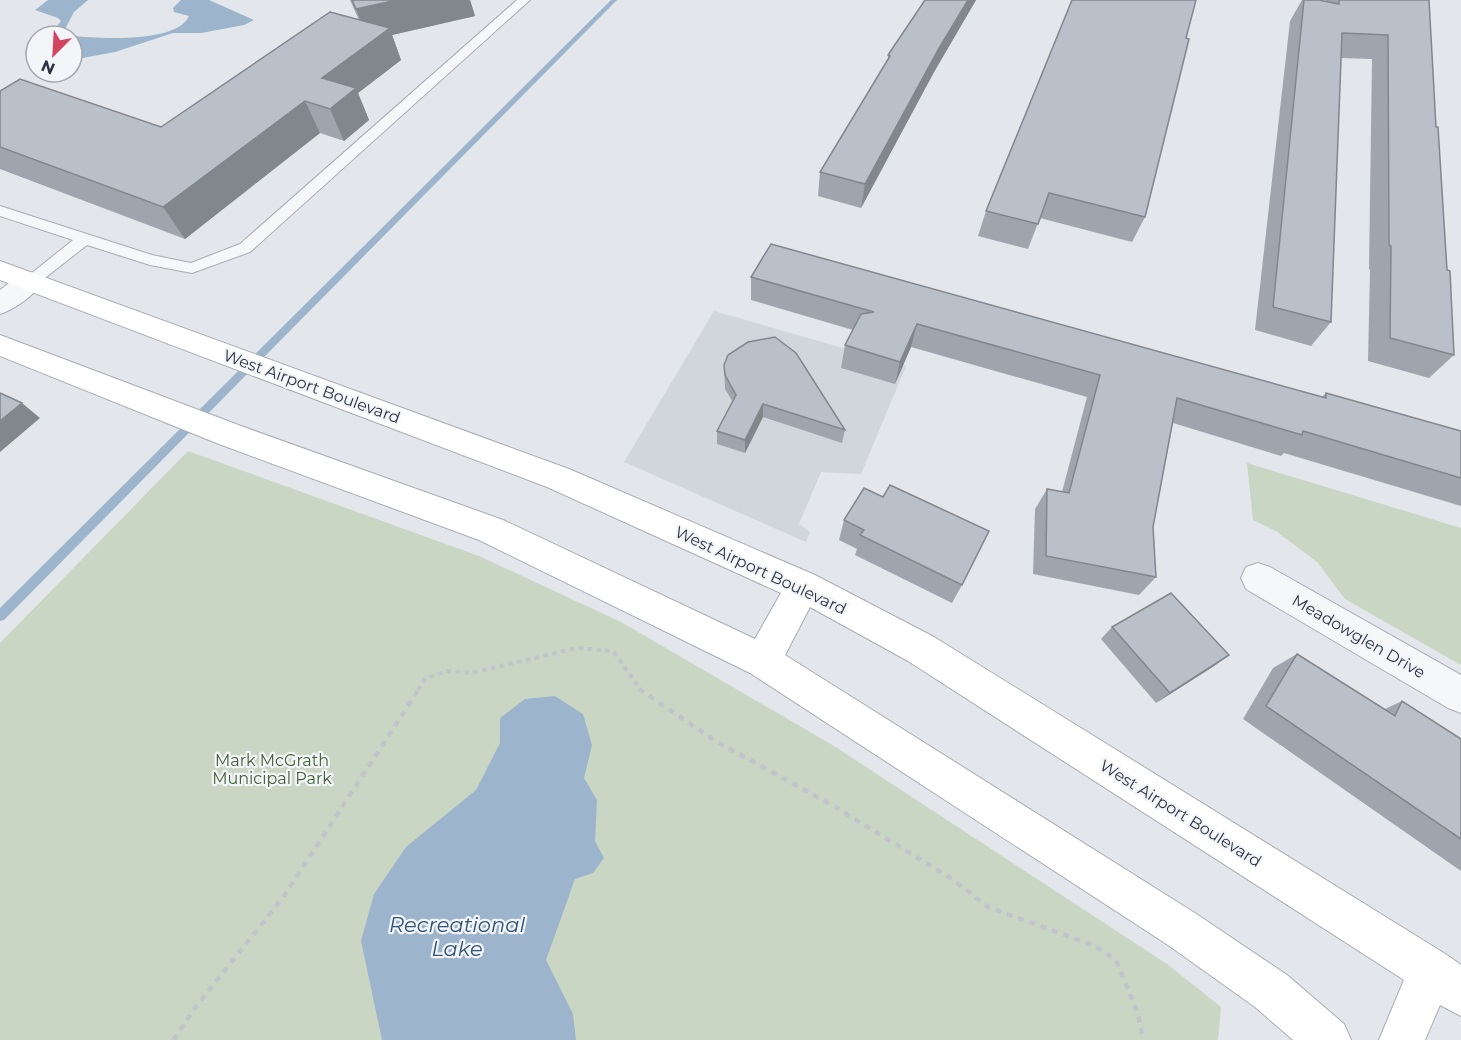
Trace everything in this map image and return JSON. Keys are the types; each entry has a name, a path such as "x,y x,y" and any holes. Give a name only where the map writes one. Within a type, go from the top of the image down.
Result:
{"main road":[{"name":"West Airport Boulevard","path":"0,270 558,478 803,586 921,649 1446,982"},
{"path":"0,345 230,435 491,530 763,661 1183,930 1271,991 1328,1040"},
{"path":"763,661 803,586"},
{"path":"1402,1040 1446,982"}],"street":[{"path":"0,304 30,281"},
{"name":"Meadowglen Drive","path":"1258,578 1461,695"}],"lane":[{"path":"0,212 150,260 192,268 245,248 524,0"},
{"path":"30,281 85,239"}],"path":[{"path":"174,1040 191,1012 284,896 426,678 448,670 471,673 577,648 613,651 641,691 717,742 832,805 952,879 988,907 1095,946 1116,960 1137,1014 1143,1040"}],"shaded area":[{"path":"714,311 906,366 861,474 821,472 799,524 810,532 806,542 624,462"}],"green space":[{"name":"Mark McGrath Municipal Park","path":"188,451 479,556 621,622 834,746 1167,964 1221,1007 1218,1040 0,1040 0,643"},
{"path":"1247,463 1461,528 1461,665 1345,599 1317,562 1276,531 1253,520"}],"water":[{"path":"48,0 88,0 74,12 68,24 59,24 61,21 58,18 35,10"},
{"path":"181,0 209,0 254,20 244,25 201,33 173,33 115,52 84,58 84,37 117,38 153,35 182,25 189,16 174,12 173,8"},
{"name":"Recreational Lake","path":"555,696 583,714 592,745 584,778 597,800 595,841 604,858 593,873 575,879 546,960 573,1014 576,1040 382,1040 361,941 374,894 406,847 476,790 500,743 500,718 525,699"}],"building":[{"path":"352,0 397,0 356,9"},
{"path":"925,0 968,0 939,48 865,184 820,172 890,56 888,55"},
{"path":"1072,0 1196,0 1186,38 1189,39 1145,217 1049,193 1038,224 986,211"},
{"path":"1304,0 1339,4 1339,0 1429,0 1436,127 1438,127 1447,270 1450,271 1454,355 1390,338 1388,35 1342,33 1331,322 1273,307"},
{"path":"330,12 390,28 322,78 356,88 330,109 305,101 163,207 0,147 0,91 20,79 24,80 24,84 35,84 161,127"},
{"path":"771,244 1326,398 1326,393 1461,431 1461,478 1303,431 1302,435 1177,398 1153,527 1156,577 1046,556 1047,489 1069,493 1100,375 917,324 900,362 845,345 861,314 874,312 751,277"},
{"path":"775,337 796,353 845,430 763,404 745,440 717,431 736,395 725,375 724,365 728,355 748,342"},
{"path":"0,393 22,403 0,421"},
{"path":"890,485 989,531 962,585 860,535 864,530 844,520 864,488 883,497"},
{"path":"1171,593 1229,655 1170,693 1112,627"},
{"path":"1297,654 1395,716 1402,701 1461,739 1461,839 1266,706"}],"waterway":[{"path":"0,616 614,0"}]}
